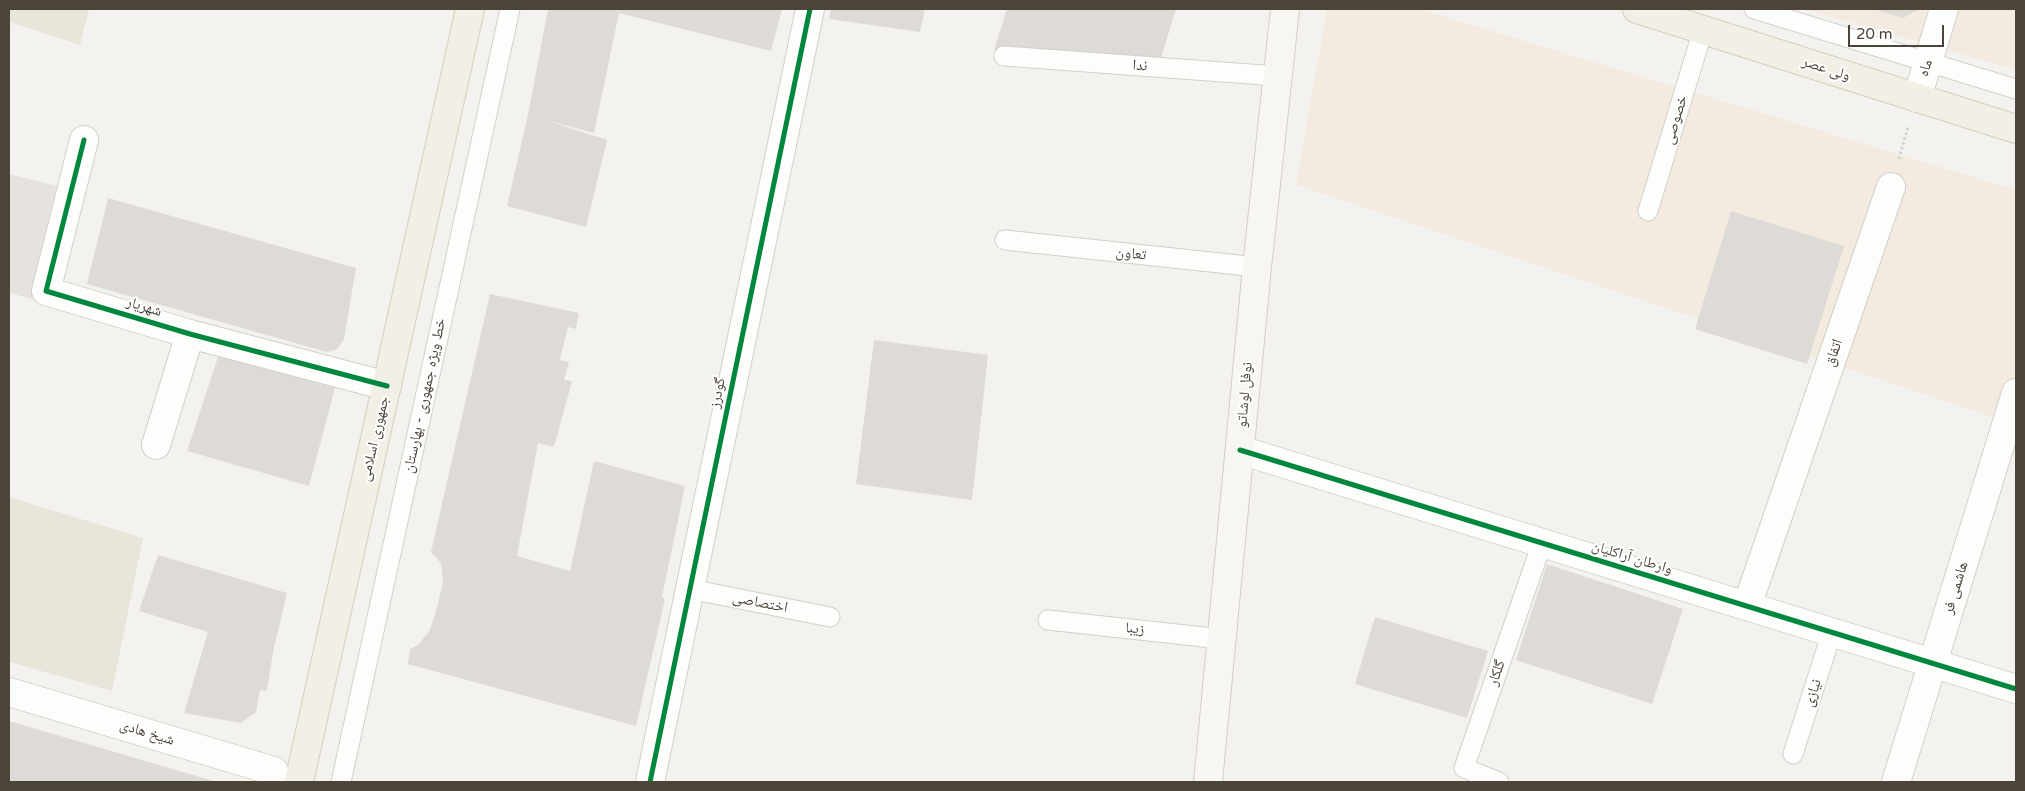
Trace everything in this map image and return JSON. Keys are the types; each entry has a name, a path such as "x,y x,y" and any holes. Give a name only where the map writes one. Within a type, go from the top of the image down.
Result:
{"main road":[{"name":"جمهوری اسلامی","path":"298,781 470,9"},
{"name":"نوفل لوشاتو","path":"1208,782 1257,267 1285,9"},
{"name":"ولی عصر","path":"1637,9 2016,129"}],"street":[{"name":"گودرز","path":"650,782 810,9"},
{"name":"ماه","path":"1917,98 1944,9"},
{"name":"شهریار","path":"84,140 46,291 190,334 387,386"},
{"name":"اتفاق","path":"1748,606 1891,187"},
{"path":"156,445 190,334"},
{"name":"هاشمی فر","path":"1896,782 2016,393"},
{"name":"وارطان آراکلیان","path":"1240,450 2016,689"},
{"name":"شیخ هادی","path":"9,692 274,771 298,781"}],"lane":[{"name":"خط ویژه جمهوری - بهارستان","path":"341,782 510,9"},
{"path":"1754,9 2016,89"},
{"name":"خصوصی","path":"1648,211 1704,30"},
{"name":"ندا","path":"1004,56 1277,76"},
{"name":"تعاون","path":"1005,240 1257,267"},
{"name":"گلکار","path":"1499,782 1464,768 1542,543"},
{"name":"اختصاصی","path":"690,589 830,617"},
{"name":"زیبا","path":"1048,620 1222,639"},
{"name":"نیازی","path":"1793,754 1832,632"}],"path":[{"path":"1891,187 1917,98"}],"shaded area":[{"path":"9,9 89,9 80,45 9,22"},
{"path":"1327,9 1419,9 2016,190 2016,425 1296,185"},
{"path":"1804,9 2016,9 2016,70"},
{"path":"9,174 61,187 33,299 9,293"},
{"path":"9,497 143,538 112,691 9,662"}],"building":[{"path":"548,9 782,9 771,51 619,13 594,133 545,120 607,140 586,227 507,206 528,115"},
{"path":"831,9 925,9 920,32 829,19"},
{"path":"1007,9 1176,9 1160,61 994,50"},
{"path":"1873,9 1919,9 1903,18"},
{"path":"108,198 356,268 344,339 337,349 327,352 87,284"},
{"path":"1731,211 1844,246 1807,364 1695,329"},
{"path":"490,294 579,313 576,329 568,327 560,360 569,362 564,380 572,381 554,447 538,443 517,556 570,571 594,461 685,486 662,597 665,599 636,726 408,664 410,649 418,645 430,630 443,583 441,563 431,552"},
{"path":"874,340 988,355 972,500 856,484"},
{"path":"219,354 335,388 309,486 187,451"},
{"path":"158,555 287,593 273,652 267,691 260,690 256,712 241,723 184,713 208,632 139,611"},
{"path":"1547,564 1683,609 1652,704 1516,660"},
{"path":"1375,617 1488,651 1467,718 1355,684"},
{"path":"9,721 217,782 9,782"}],"cycle path":[{"path":"650,782 810,9"},
{"path":"84,140 46,291 190,334 387,386"},
{"path":"1240,450 2016,689"}]}
